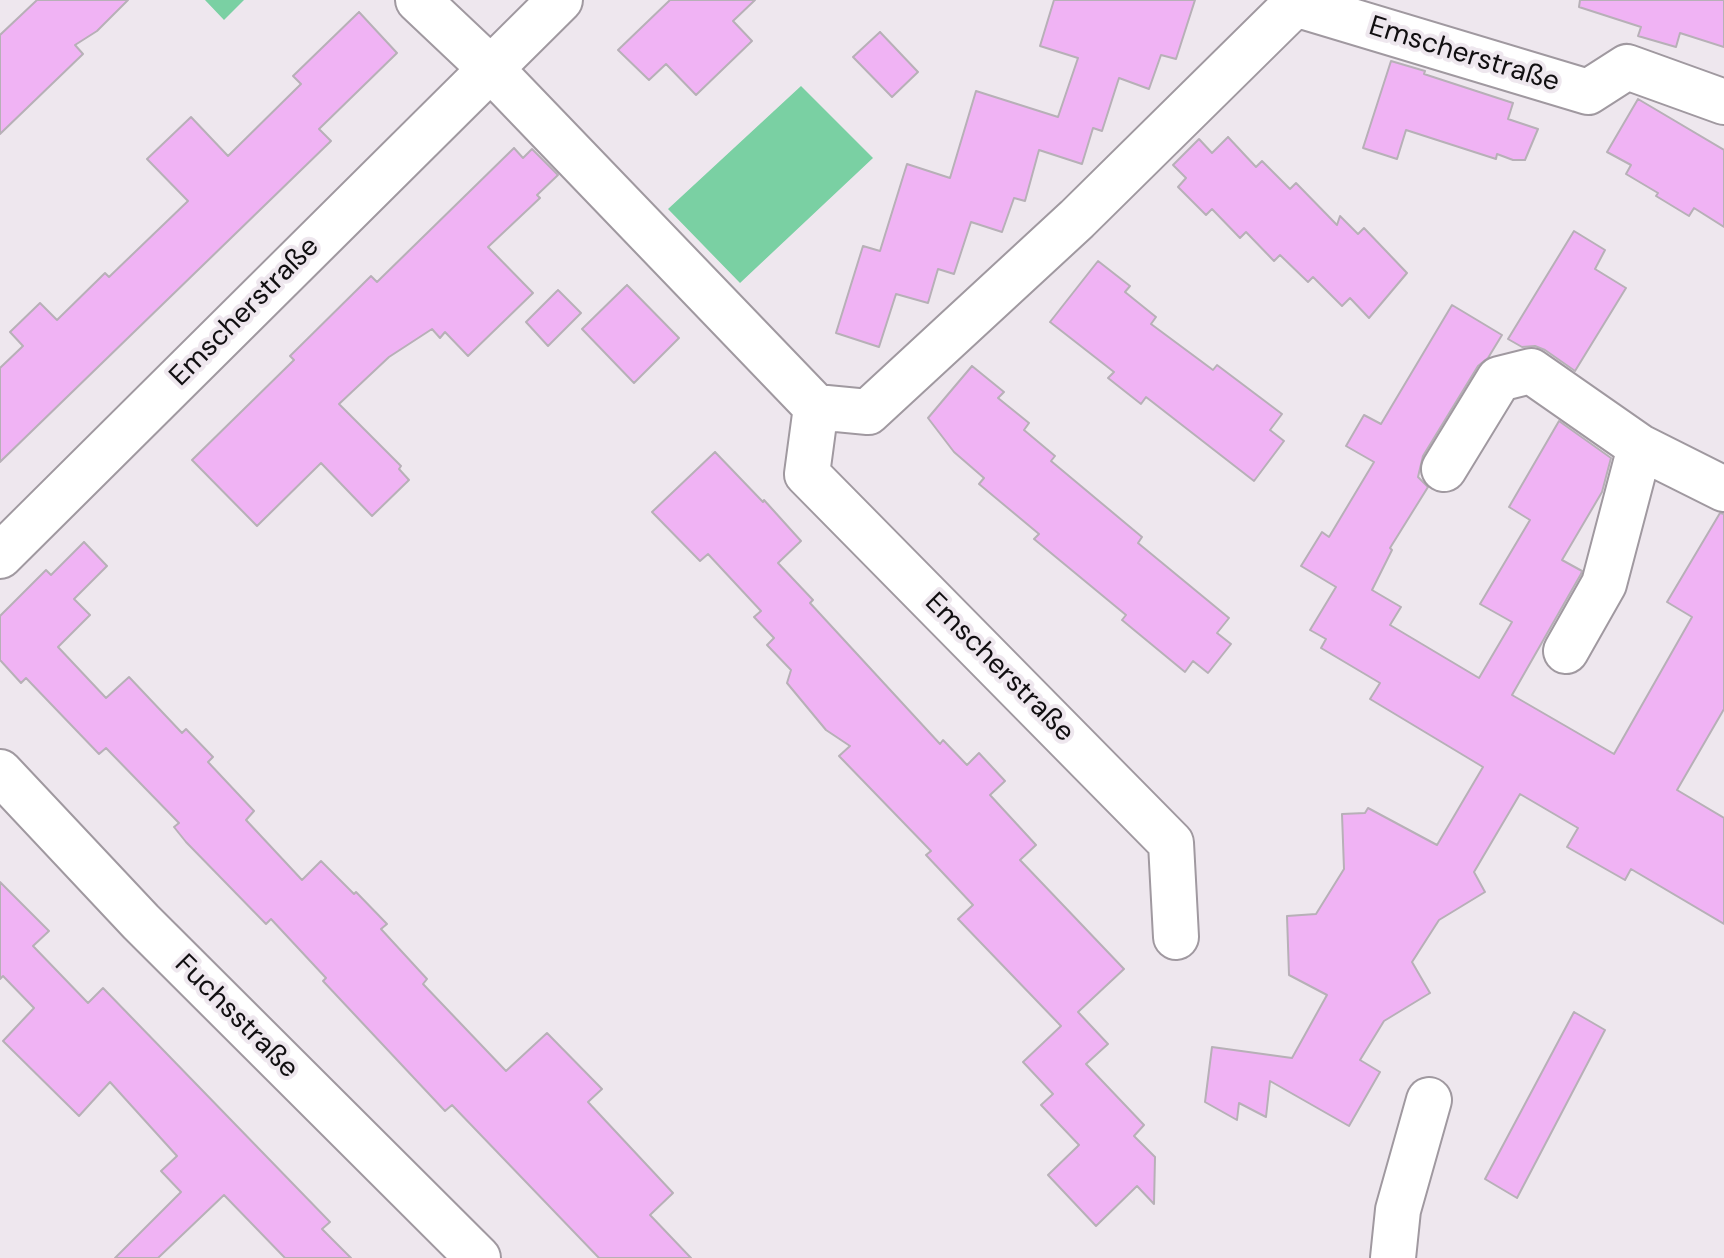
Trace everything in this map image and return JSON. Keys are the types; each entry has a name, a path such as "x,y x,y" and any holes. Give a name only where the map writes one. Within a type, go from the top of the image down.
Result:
{"street":[{"path":"418,0 491,69 816,407"},
{"name":"Emscherstraße","path":"0,556 560,0"},
{"name":"Emscherstraße","path":"1176,937 1171,843 807,474 816,407 868,412 1077,219 1293,2 1588,92 1627,67 1724,102"},
{"path":"1444,469 1499,379 1531,371 1640,447 1724,489"},
{"path":"1566,651 1604,584 1640,447"},
{"name":"Fuchsstraße","path":"0,772 141,922 478,1258"},
{"path":"1393,1258 1398,1210 1429,1100"}],"green space":[{"path":"205,0 244,0 224,20"},
{"path":"801,86 873,158 740,283 668,209"}],"building":[{"path":"37,0 128,0 97,31 75,45 83,54 0,134 0,35"},
{"path":"670,0 755,0 733,21 752,41 696,95 666,64 649,80 618,50"},
{"path":"1054,0 1195,0 1176,59 1161,55 1149,89 1119,78 1102,131 1093,128 1082,164 1039,150 1025,201 1014,198 1002,232 971,222 954,274 938,269 928,303 896,294 879,347 836,333 863,246 880,251 907,164 950,178 976,91 1058,117 1078,58 1040,46"},
{"path":"1580,0 1724,0 1724,47 1680,33 1676,47 1638,36 1641,27 1579,7"},
{"path":"359,12 397,53 319,129 331,141 0,462 0,368 23,346 10,332 40,303 57,320 105,273 109,277 188,201 147,159 191,117 228,156 301,84 293,76"},
{"path":"880,32 918,72 892,97 853,57"},
{"path":"1391,61 1513,103 1508,119 1538,129 1525,160 1513,160 1497,154 1496,159 1406,130 1397,159 1363,148"},
{"path":"1638,99 1724,150 1724,227 1694,208 1689,216 1656,196 1658,193 1626,174 1631,165 1607,152"},
{"path":"1228,137 1256,167 1262,161 1290,189 1296,183 1337,225 1340,216 1358,234 1364,228 1407,273 1369,318 1350,298 1342,306 1313,277 1308,282 1280,255 1274,261 1246,232 1240,238 1212,209 1206,215 1178,187 1186,178 1173,165 1199,139 1212,153"},
{"path":"514,148 523,158 532,149 558,175 537,195 540,198 488,247 533,293 468,356 445,332 440,338 432,329 389,357 339,404 401,466 399,469 409,480 372,516 321,463 257,526 192,460 294,360 290,356 371,276 377,282"},
{"path":"1574,231 1605,250 1595,269 1626,288 1575,371 1545,350 1535,346 1522,347 1508,339"},
{"path":"1098,261 1130,286 1125,292 1156,317 1151,324 1213,370 1217,365 1282,414 1270,430 1284,441 1254,481 1146,397 1141,404 1108,378 1114,372 1050,322"},
{"path":"627,285 679,338 634,383 582,329"},
{"path":"558,290 581,313 548,346 526,322"},
{"path":"1452,305 1502,335 1488,358 1478,366 1423,456 1418,477 1428,487 1390,548 1392,550 1372,590 1401,607 1390,625 1479,678 1512,622 1480,604 1530,520 1509,507 1559,421 1611,458 1602,492 1562,560 1582,571 1581,574 1512,695 1614,754 1692,617 1667,602 1720,513 1724,514 1724,709 1677,790 1724,818 1724,924 1631,869 1625,880 1567,847 1578,828 1520,794 1474,872 1485,892 1439,920 1412,962 1430,993 1384,1021 1360,1060 1380,1072 1349,1126 1270,1081 1266,1117 1239,1103 1237,1120 1205,1102 1212,1047 1292,1058 1327,995 1289,975 1287,916 1316,914 1344,869 1342,814 1365,813 1368,808 1437,845 1483,767 1370,699 1380,683 1321,648 1326,639 1310,630 1336,587 1301,566 1322,532 1329,537 1374,462 1346,446 1364,415 1381,424"},
{"path":"972,366 1004,392 998,398 1029,423 1024,430 1055,456 1051,461 1142,537 1138,543 1229,618 1217,633 1231,644 1208,673 1193,661 1185,672 1122,620 1126,615 1034,539 1039,534 979,484 984,478 954,452 928,418"},
{"path":"715,452 801,541 778,563 813,600 810,603 940,744 943,740 967,765 979,753 1005,781 990,795 1036,845 1020,860 1124,969 1078,1012 1108,1044 1086,1064 1144,1125 1134,1136 1155,1157 1154,1204 1137,1186 1096,1226 1048,1175 1079,1145 1041,1105 1053,1094 1023,1062 1061,1026 958,919 973,905 926,855 931,851 839,756 850,746 826,730 787,683 791,670 767,645 774,638 754,617 761,611 708,554 700,561 652,512"},
{"path":"84,542 107,566 74,599 90,615 58,647 106,698 129,677 182,733 186,729 213,757 208,762 254,811 246,820 302,880 321,861 354,894 356,892 387,924 381,929 427,979 423,984 506,1071 547,1033 602,1089 588,1102 673,1193 650,1215 691,1258 599,1258 452,1105 445,1111 323,981 326,978 271,919 266,924 186,842 174,827 179,823 106,748 99,754 26,678 21,683 0,660 0,616 46,570 51,575"},
{"path":"0,882 49,931 33,946 88,1003 103,988 330,1222 322,1229 351,1258 285,1258 224,1195 158,1258 115,1258 181,1192 161,1171 177,1156 110,1082 79,1116 3,1041 34,1008 3,976 0,979"},
{"path":"1574,1012 1605,1030 1517,1198 1485,1179"}]}
